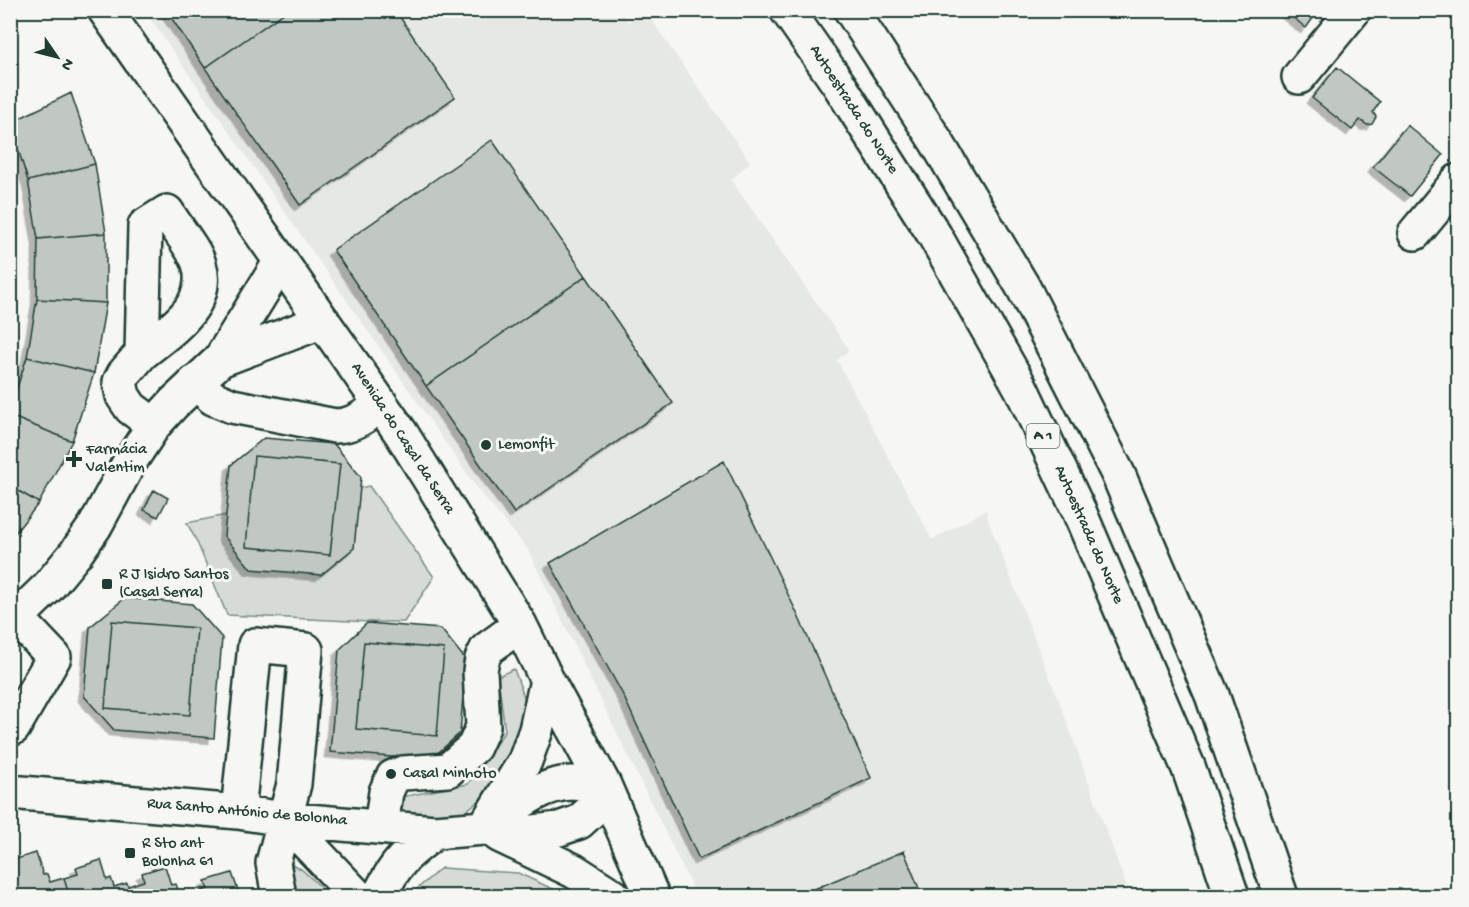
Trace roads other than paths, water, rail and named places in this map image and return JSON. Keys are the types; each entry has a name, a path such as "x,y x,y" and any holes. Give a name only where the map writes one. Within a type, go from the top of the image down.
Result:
{"main road":[{"name":"Avenida do Casal da Serra","path":"105,10 401,434 520,625 604,785 652,897"},
{"name":"Autoestrada do Norte","path":"787,10 840,86 935,236 1021,388 1079,511 1189,769 1232,897"},
{"path":"851,10 936,141 1023,287 1118,474 1212,695 1281,897"},
{"path":"1299,77 1354,10"},
{"path":"1415,233 1458,181"},
{"path":"14,728 54,657 14,621 48,587 76,553 154,425 195,382 220,360 281,261"},
{"path":"220,360 323,321"},
{"path":"142,353 120,382 123,396 131,408 154,425"},
{"path":"195,382 213,398 232,406 335,426 346,426 355,422 381,405"},
{"path":"368,896 348,874 347,857 351,841 371,825 393,777 403,773 448,770 474,747 483,727 480,671 482,659 487,649 520,625"},
{"path":"238,812 255,645 306,650 294,784 273,863 279,897"},
{"path":"484,828 525,761 536,730 547,680"},
{"path":"484,828 530,796 547,788 569,783 604,785"},
{"name":"Rua Santo António de Bolonha","path":"10,792 435,832 484,828"},
{"path":"285,819 368,896"},
{"path":"484,828 574,871 613,897"},
{"path":"368,896 406,854 435,832"}],"place":[{"name":"Lemonfit","path":"486,445"},
{"name":"Farmácia Valentim","path":"74,459"},
{"name":"R J Isidro Santos (Casal Serra)","path":"107,584"},
{"name":"Casal Minhoto","path":"391,774"},
{"name":"R Sto ant Bolonha 61","path":"130,853"}]}
